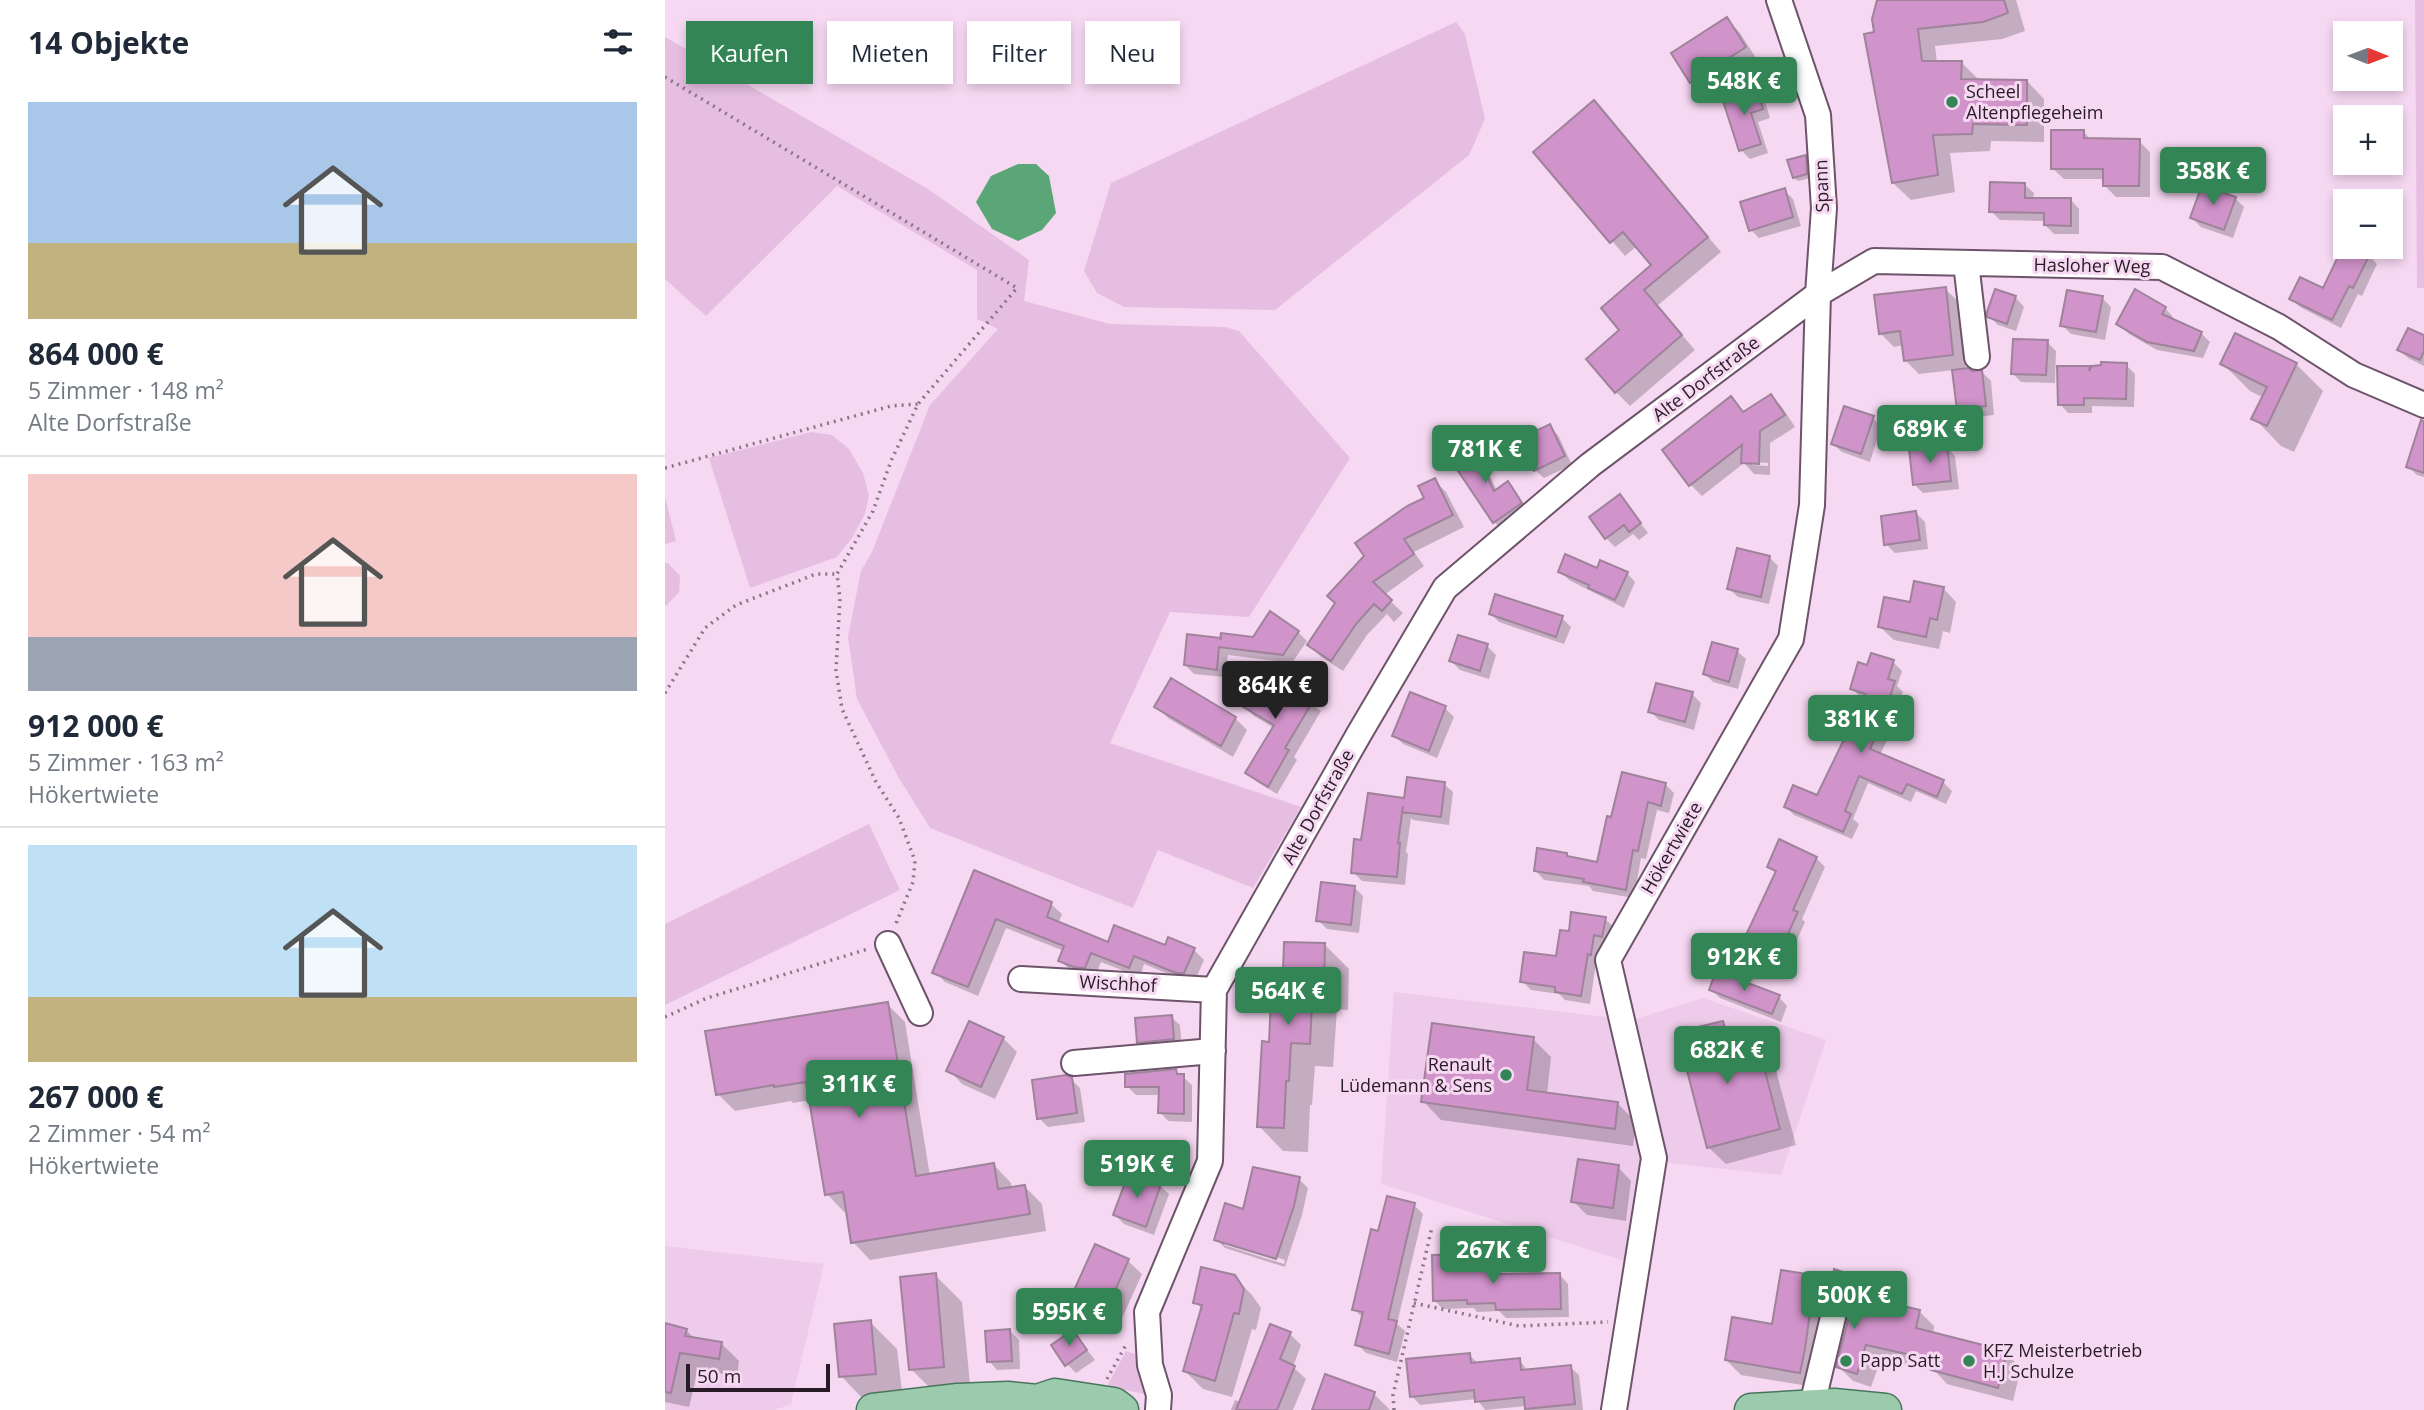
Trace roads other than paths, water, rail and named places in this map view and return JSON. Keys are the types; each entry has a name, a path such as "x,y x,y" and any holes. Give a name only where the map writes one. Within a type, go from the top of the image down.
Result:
{"main road":[{"path":"873,1410 958,1400 1008,1398 1045,1405 1055,1395 1114,1404 1122,1410"},
{"path":"1751,1410 1812,1405 1885,1410"}],"street":[{"name":"Spann","path":"1781,1 1818,115 1824,208 1818,295"},
{"name":"Hasloher Weg","path":"1818,295 1874,261 2162,267 2279,327 2354,375 2424,405"},
{"path":"1966,263 1977,358"},
{"name":"Alte Dorfstraße","path":"1158,1410 1159,1395 1150,1365 1147,1312 1210,1161 1214,990 1445,588 1590,465 1818,295"},
{"name":"Hökertwiete","path":"1614,1410 1654,1158 1608,960 1791,639 1812,505 1818,295"},
{"path":"888,944 920,1013"},
{"name":"Wischhof","path":"1021,979 1214,990"},
{"path":"1074,1063 1213,1051"},
{"path":"1812,1405 1834,1313"}],"place":[{"name":"Scheel Altenpflegeheim","path":"1952,102"},
{"name":"Renault Lüdemann & Sens","path":"1506,1075"},
{"name":"Papp Satt","path":"1846,1361"},
{"name":"KFZ Meisterbetrieb H.J Schulze","path":"1969,1361"}]}
